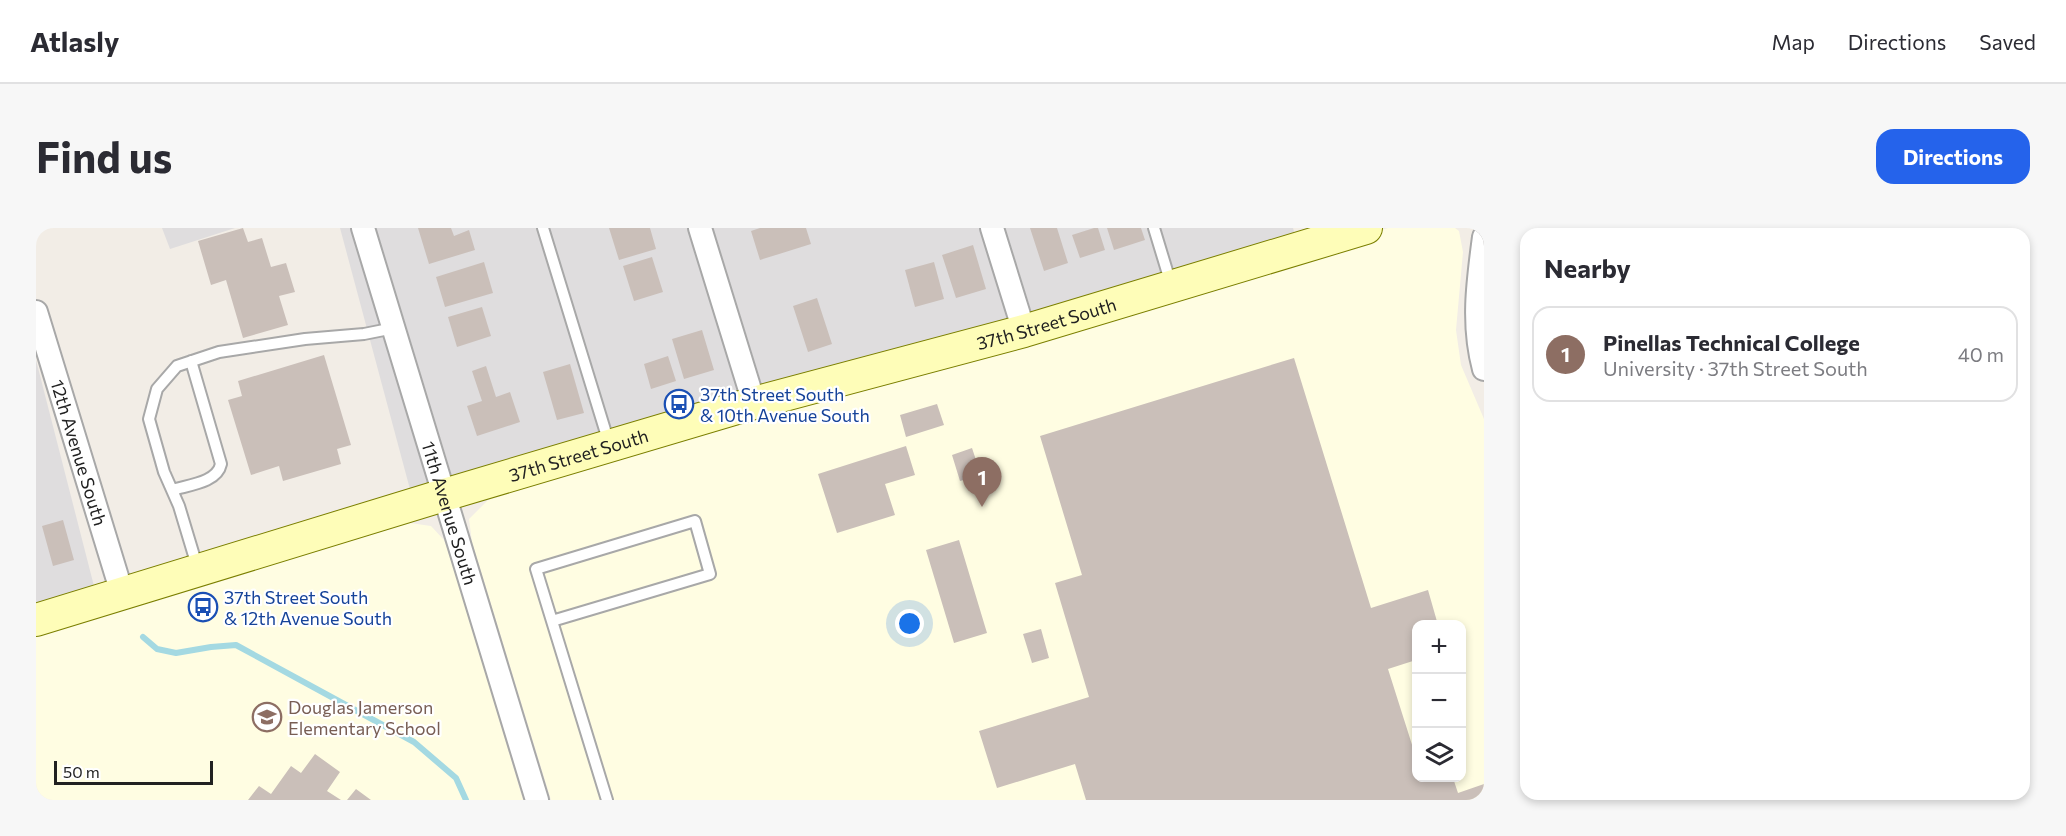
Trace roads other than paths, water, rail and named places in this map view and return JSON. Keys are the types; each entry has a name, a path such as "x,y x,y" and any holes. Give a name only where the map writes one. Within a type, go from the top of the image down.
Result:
{"street":[{"name":"11th Avenue South","path":"363,228 537,800"},
{"path":"700,228 754,403"},
{"path":"992,228 1024,331"},
{"name":"37th Street South","path":"36,620 754,403 1024,331 1172,287 1308,236 1366,228"},
{"path":"1484,237 1476,329 1484,369"},
{"name":"12th Avenue South","path":"36,312 122,593"}],"lane":[{"path":"543,228 610,446"},
{"path":"1154,228 1172,287"},
{"path":"198,570 179,506 164,472 149,419 157,389 177,366 219,352 305,339 364,334 394,328"},
{"path":"172,490 208,479 218,473 221,464 191,361"},
{"path":"552,621 710,574 695,521 536,569 607,800"}],"waterway":[{"path":"143,637 157,649 176,653 236,645 414,742 456,778 466,800"}],"place":[{"name":"37th Street South & 10th Avenue South","path":"679,404"},
{"name":"Pinellas Technical College","path":"982,507"},
{"name":"37th Street South & 12th Avenue South","path":"203,607"},
{"name":"Douglas Jamerson Elementary School","path":"267,717"}]}
